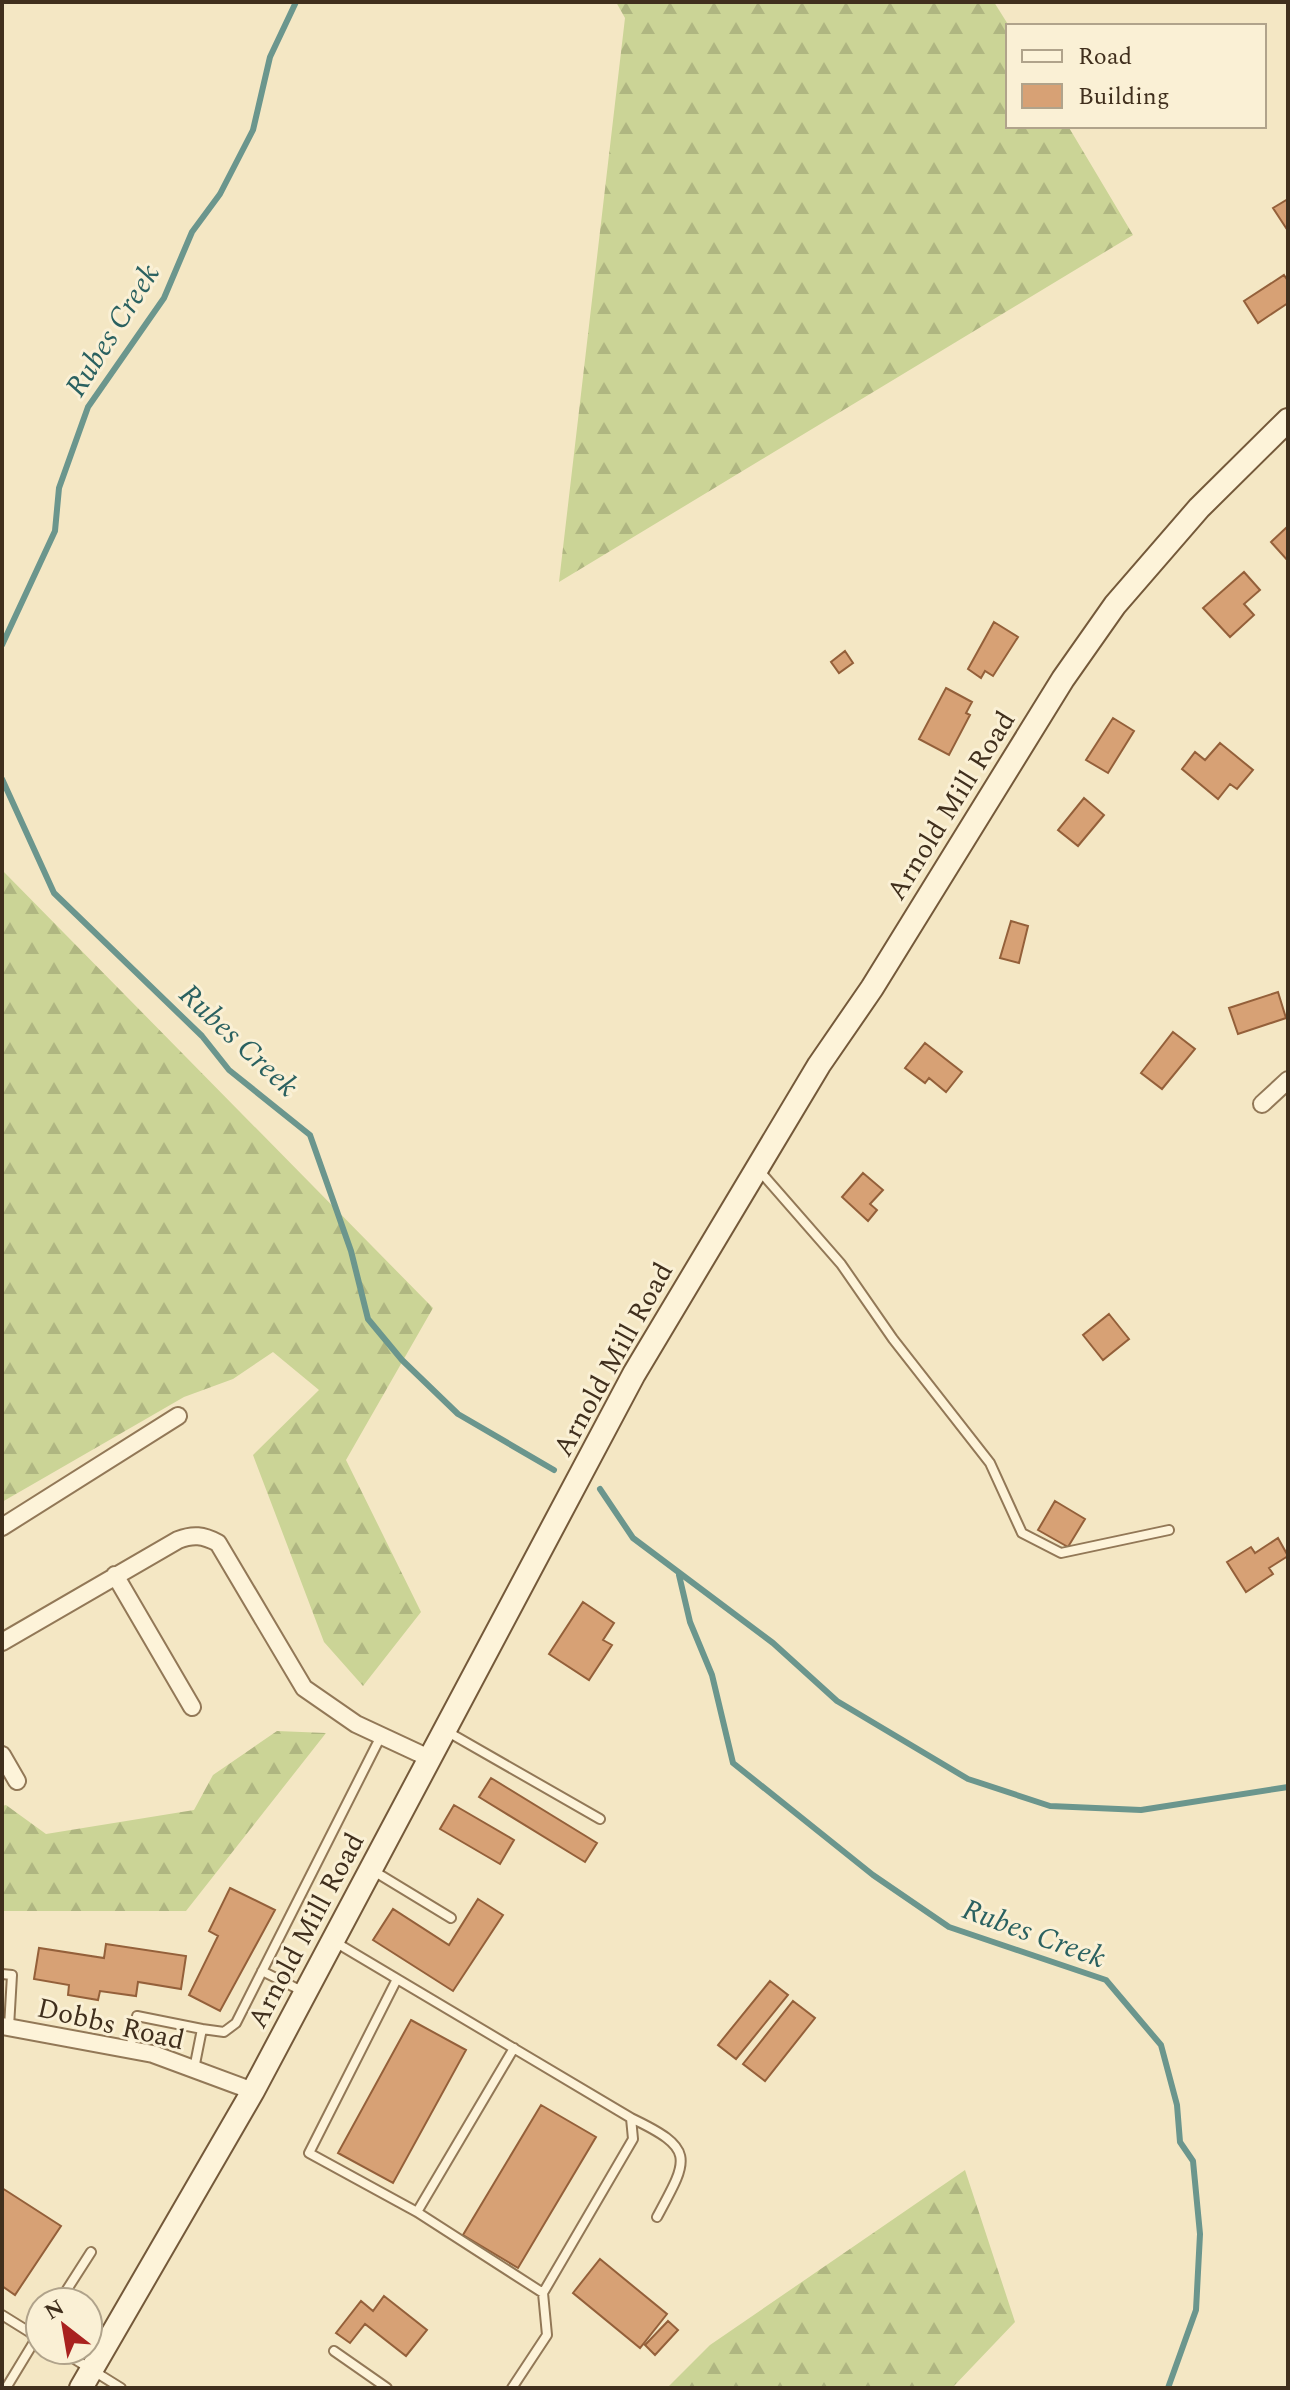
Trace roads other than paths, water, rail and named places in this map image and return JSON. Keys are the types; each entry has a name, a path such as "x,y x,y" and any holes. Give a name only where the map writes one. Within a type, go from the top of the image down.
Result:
{"main road":[{"name":"Arnold Mill Road","path":"86,2378 253,2091 634,1374 757,1169 1063,679 1106,617 1148,564 1288,420"}],"street":[{"path":"1262,1104 1288,1080"},
{"path":"2,1527 178,1416"},
{"path":"2,1642 115,1575 192,1535 218,1543 304,1688 336,1711 429,1758"},
{"path":"115,1575 192,1707"},
{"path":"2,1755 17,1781"},
{"name":"Dobbs Road","path":"6,2027 130,2050 253,2091"}],"lane":[{"path":"757,1169 841,1264 912,1364 990,1463 1022,1533 1061,1553 1169,1530"},
{"path":"444,1730 600,1819"},
{"path":"130,2050 137,2016 224,2032 236,2023 381,1735"},
{"path":"372,1870 451,1918"},
{"path":"334,1942 631,2118 664,2133 682,2156 679,2177 657,2217"},
{"path":"262,1971 306,1993"},
{"path":"2,1974 12,1975 6,2027"},
{"path":"397,1979 309,2153 417,2212 543,2293"},
{"path":"194,2069 202,2029"},
{"path":"417,2212 514,2048"},
{"path":"512,2388 547,2335 543,2293 633,2139 631,2118"},
{"path":"69,2286 91,2252"},
{"path":"2,2315 24,2327"},
{"path":"334,2351 387,2388"},
{"path":"6,2388 24,2359"},
{"path":"86,2378 121,2388"}],"waterway":[{"name":"Rubes Creek","path":"2,645 55,531 59,488 88,407 164,298 192,232 220,194 253,130 270,57 296,2"},
{"name":"Rubes Creek","path":"2,779 54,893 202,1036 229,1070 310,1135 351,1251 368,1319 402,1360 458,1414 554,1470"},
{"path":"600,1489 633,1538 773,1643 837,1701 968,1779 1050,1806 1141,1810 1288,1787"},
{"name":"Rubes Creek","path":"679,1575 690,1622 712,1675 733,1763 873,1875 949,1927 1106,1980 1161,2045 1177,2105 1180,2142 1193,2161 1200,2234 1196,2310 1168,2388"}]}
